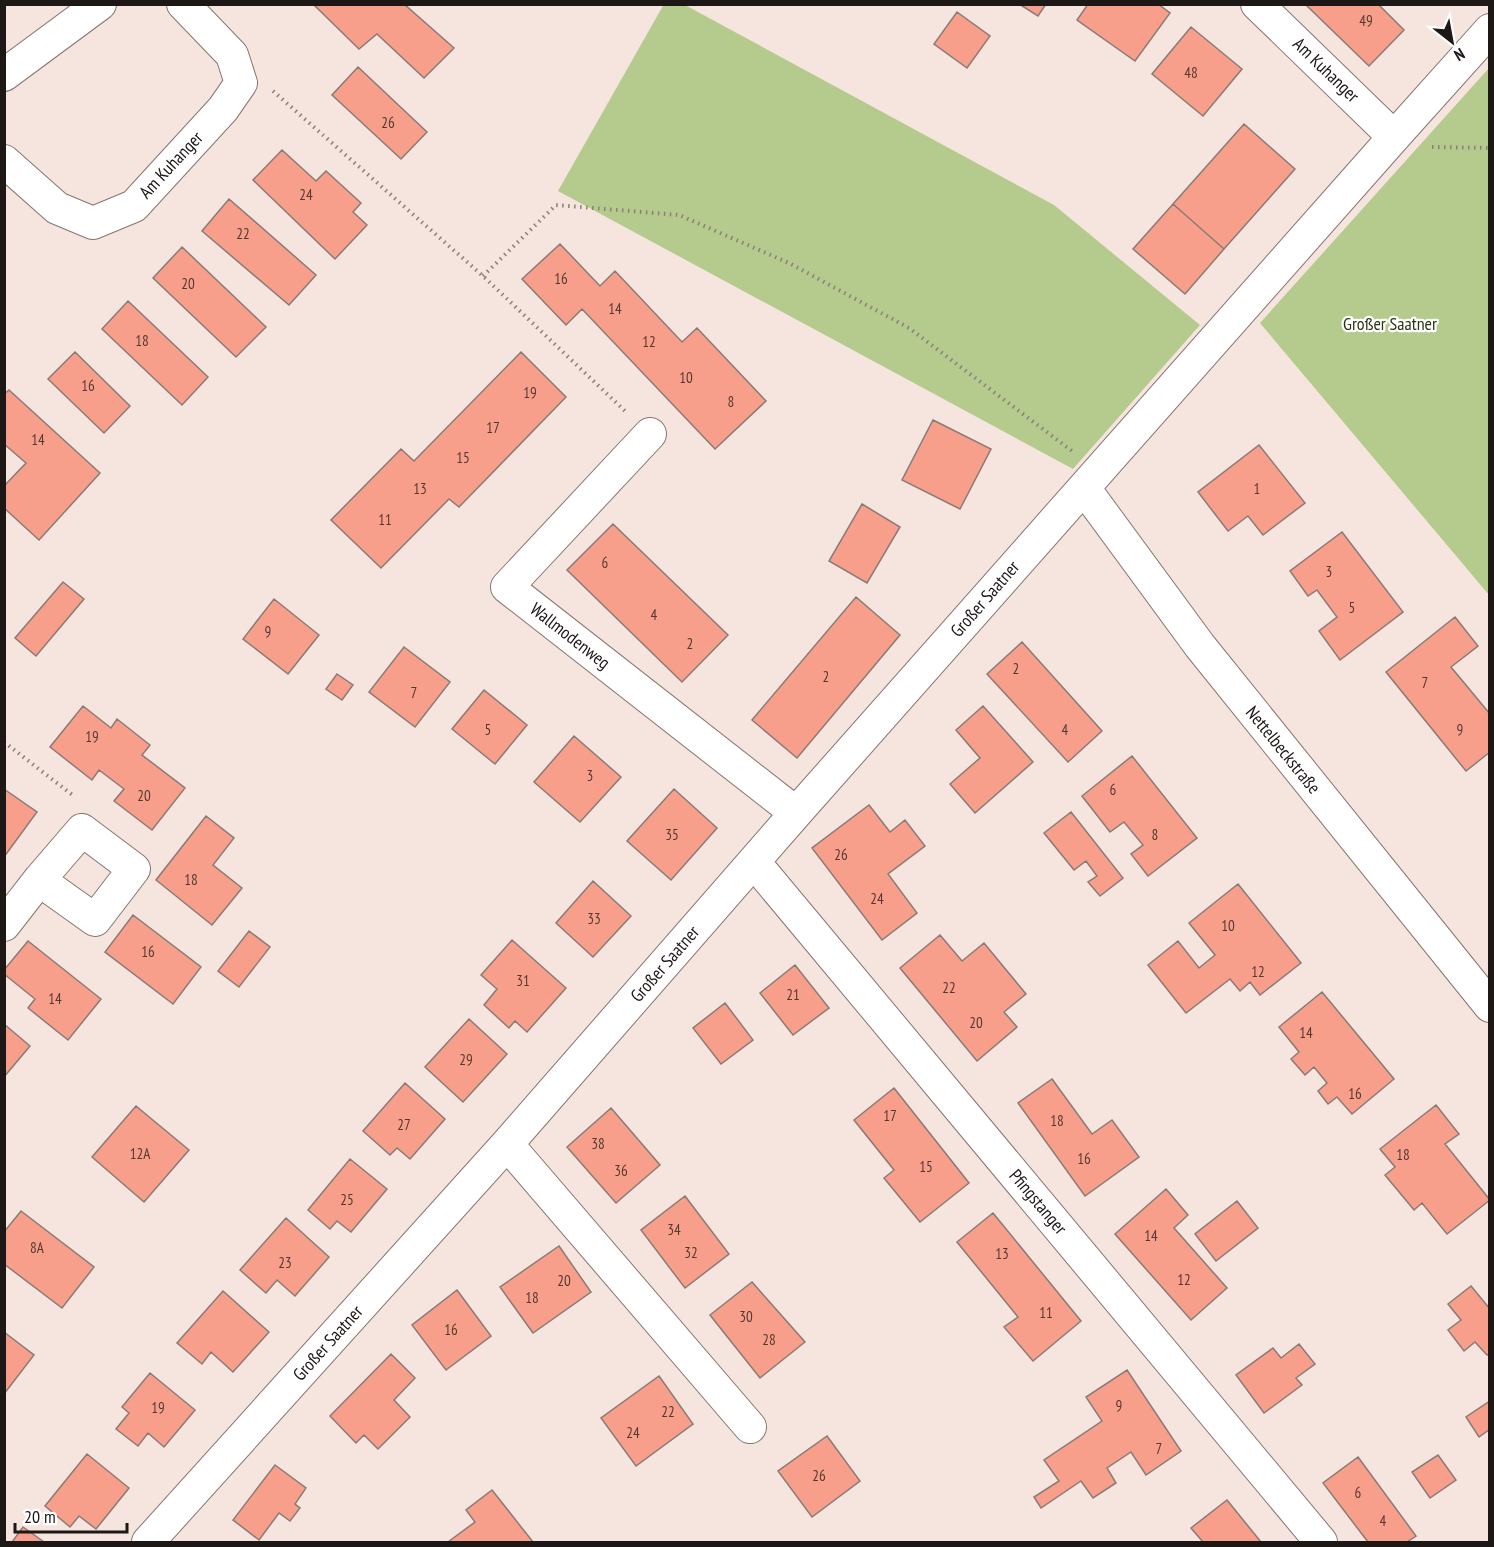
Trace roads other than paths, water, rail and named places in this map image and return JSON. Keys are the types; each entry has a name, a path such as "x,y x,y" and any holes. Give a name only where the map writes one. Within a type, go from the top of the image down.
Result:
{"street":[{"path":"4,75 100,4"},
{"name":"Am Kuhanger","path":"4,161 57,208 93,223 134,206 223,109 241,83 232,54 183,4"},
{"name":"Am Kuhanger","path":"1257,4 1394,137"},
{"name":"Großer Saatner","path":"148,1542 507,1144 796,813 1490,30"},
{"name":"Wallmodenweg","path":"650,434 507,587 796,813"},
{"name":"Nettelbeckstraße","path":"1091,480 1200,646 1490,1006"},
{"path":"4,925 39,880 82,830 134,869 95,920 39,880"},
{"name":"Pfingstanger","path":"754,862 1322,1542"},
{"path":"507,1144 750,1427"}]}
